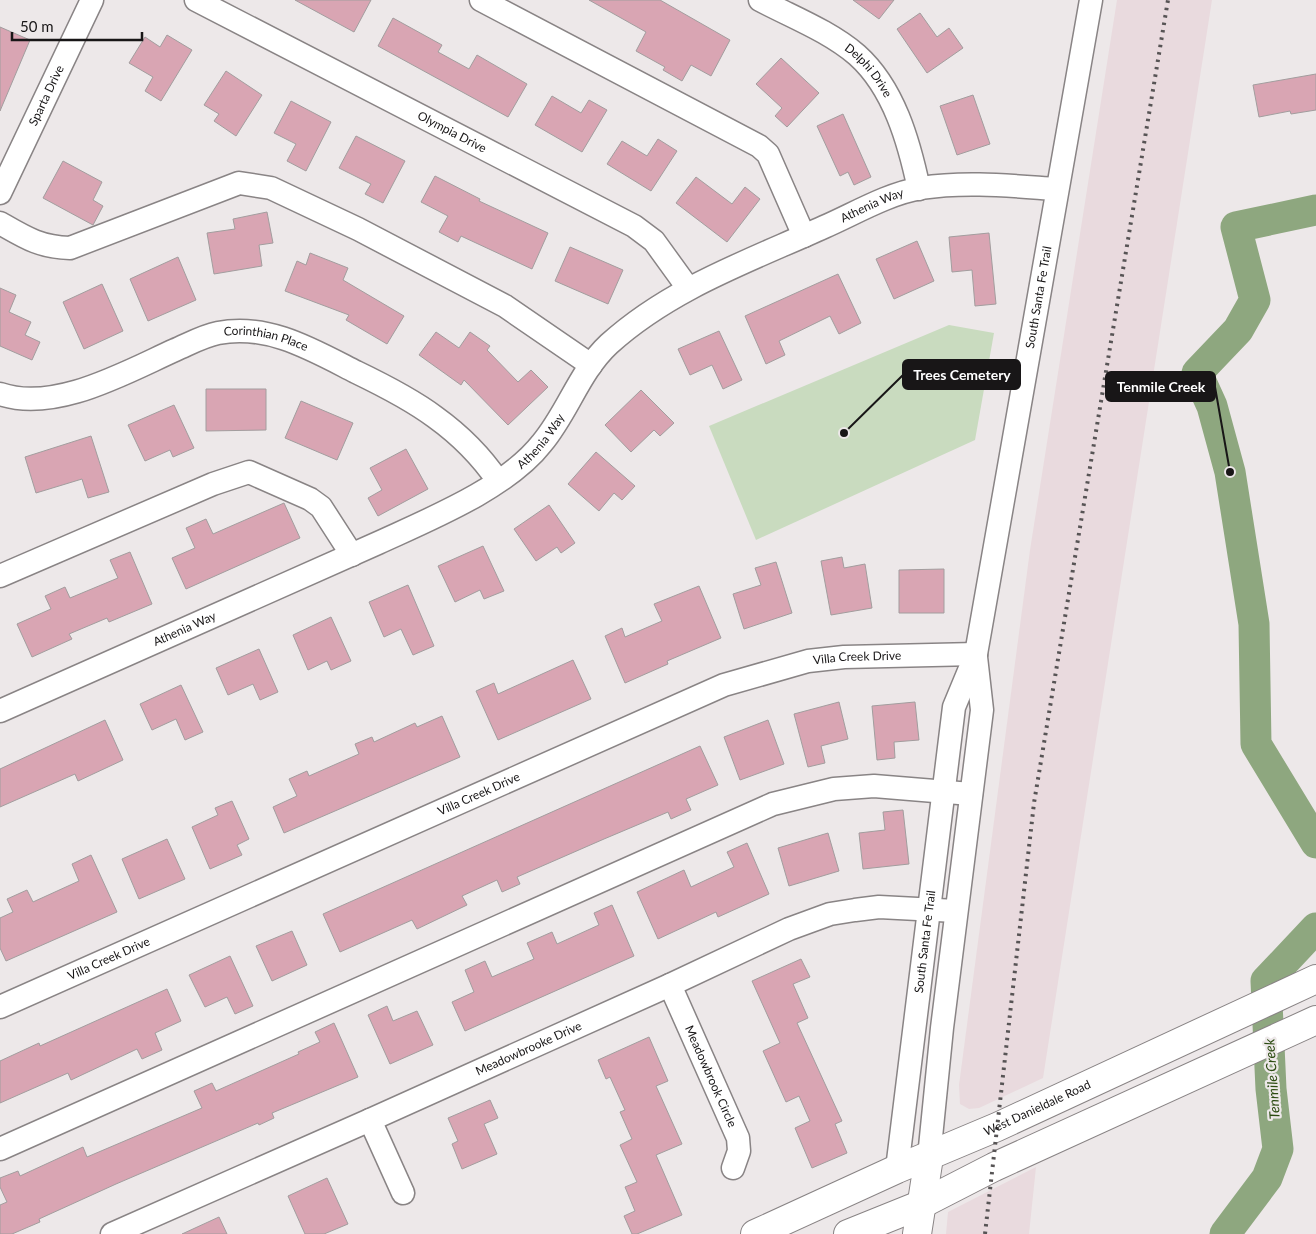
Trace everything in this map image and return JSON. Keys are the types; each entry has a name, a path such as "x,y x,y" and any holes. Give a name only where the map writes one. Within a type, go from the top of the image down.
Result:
{"main road":[{"name":"West Danieldale Road","path":"755,1234 1316,979"},
{"path":"848,1234 885,1227 920,1205 994,1166 1316,1020"},
{"name":"South Santa Fe Trail","path":"917,1234 928,1157"},
{"name":"South Santa Fe Trail","path":"885,1227 897,1169"}],"street":[{"name":"Sparta Drive","path":"0,193 92,0"},
{"name":"Olympia Drive","path":"196,0 634,226 654,241 688,288"},
{"path":"481,0 759,146 768,154 804,236"},
{"name":"Delphi Drive","path":"760,0 832,38 857,55 872,71 888,96 901,124 919,188"},
{"name":"South Santa Fe Trail","path":"897,1169 954,707 976,654 1091,0"},
{"path":"0,223 32,242 50,248 70,248 239,183 270,188 358,229 504,306 590,365"},
{"name":"Athenia Way","path":"0,711 352,555 436,516 498,481 523,463 543,443 590,365 607,345 636,321 688,288 881,202 919,188 985,184 1057,189"},
{"name":"Corinthian Place","path":"0,394 42,399 79,391 216,333 241,330 263,333 308,348 374,380 428,412 476,452 498,481"},
{"path":"0,576 214,484 249,472 310,499 321,507 352,555"},
{"name":"South Santa Fe Trail","path":"928,1157 956,911 982,710 976,654"},
{"name":"Villa Creek Drive","path":"0,1007 724,685 808,661 844,657 976,654"},
{"path":"0,1149 773,804 834,789 874,786 971,794"},
{"name":"Meadowbrooke Drive","path":"112,1234 670,985 789,929 830,914 879,907 956,911"},
{"name":"Meadowbrook Circle","path":"670,985 738,1138 739,1151 733,1168"},
{"path":"370,1120 403,1193"}],"shaded area":[{"path":"1117,0 1212,0 1043,1078 979,1108 969,1109 960,1104 959,1085 1030,550"},
{"path":"1036,1167 1029,1234 946,1234 948,1212"}],"green space":[{"path":"949,325 994,333 975,440 756,540 709,426"}],"building":[{"path":"295,0 371,0 354,32"},
{"path":"589,0 660,0 730,40 711,76 691,65 682,81 663,70 665,67 636,51 646,32"},
{"path":"853,0 894,0 879,19"},
{"path":"920,13 937,37 949,28 963,48 927,73 897,29"},
{"path":"393,18 442,45 438,52 469,69 477,55 527,84 508,117 378,46"},
{"path":"0,27 30,40 0,111"},
{"path":"167,35 192,50 161,101 145,91 153,77 129,63 145,37 160,47"},
{"path":"781,58 819,93 787,127 775,116 782,108 756,84"},
{"path":"226,71 262,95 236,136 214,121 219,114 204,105"},
{"path":"1316,74 1316,110 1291,114 1290,111 1259,117 1253,85"},
{"path":"973,95 990,144 957,155 940,106"},
{"path":"552,96 581,113 589,100 607,110 582,152 535,125"},
{"path":"291,101 331,122 306,171 287,161 296,144 274,133"},
{"path":"843,114 871,177 854,185 848,172 840,176 817,126"},
{"path":"356,136 405,161 383,203 365,194 371,184 339,168"},
{"path":"658,139 677,151 651,191 607,164 622,141 647,156"},
{"path":"63,161 102,182 93,200 103,206 93,225 43,198"},
{"path":"435,176 480,199 479,201 548,233 532,269 461,236 458,242 439,232 448,216 421,202"},
{"path":"696,177 732,204 745,187 760,199 727,242 676,203"},
{"path":"267,212 273,243 259,245 262,266 214,274 207,233 235,229 233,219"},
{"path":"989,233 996,304 975,306 972,270 952,272 949,237"},
{"path":"917,241 934,281 894,299 876,259"},
{"path":"570,247 623,270 608,304 555,281"},
{"path":"310,253 348,268 343,280 404,316 387,344 346,320 349,315 285,291 297,261 306,265"},
{"path":"178,257 196,300 148,321 130,279"},
{"path":"838,274 861,323 839,334 830,316 779,341 785,355 766,364 745,316"},
{"path":"102,284 123,331 84,349 63,302"},
{"path":"0,288 16,295 9,312 31,322 25,335 40,342 32,360 0,346"},
{"path":"719,331 742,380 723,389 712,365 690,375 678,349"},
{"path":"436,332 459,348 470,332 490,346 487,350 518,382 531,370 548,387 508,425 464,380 461,385 419,355"},
{"path":"206,389 266,389 266,430 206,431"},
{"path":"641,390 674,423 660,436 654,430 631,452 605,425"},
{"path":"301,401 353,423 337,460 285,438"},
{"path":"174,405 194,448 173,457 170,450 145,461 128,425"},
{"path":"91,436 109,492 88,498 82,479 36,493 25,457"},
{"path":"406,449 428,489 378,516 368,498 382,490 370,468"},
{"path":"596,452 635,486 622,500 614,493 599,511 568,484"},
{"path":"284,503 300,538 186,589 172,558 195,548 186,528 206,519 213,534"},
{"path":"549,505 575,543 561,553 557,547 536,561 514,529"},
{"path":"483,546 504,591 484,599 480,590 455,602 438,566"},
{"path":"130,552 152,604 109,622 107,618 69,634 72,639 32,657 17,624 51,609 45,596 65,587 70,598 118,578 110,560"},
{"path":"842,557 844,568 865,564 872,608 831,615 821,561"},
{"path":"776,562 792,613 744,629 733,594 761,585 755,568"},
{"path":"944,569 944,613 899,613 899,570"},
{"path":"408,585 434,646 413,655 401,629 384,637 369,602"},
{"path":"699,586 721,638 667,661 668,664 625,683 605,636 622,628 625,637 662,621 654,604"},
{"path":"331,617 351,661 331,670 327,661 308,670 293,635"},
{"path":"259,649 278,692 260,700 253,684 228,695 216,668"},
{"path":"573,660 591,699 498,740 476,691 494,683 498,694"},
{"path":"181,685 203,732 185,740 176,719 152,730 140,704"},
{"path":"839,702 848,739 821,746 825,763 808,767 794,714"},
{"path":"915,702 919,740 894,742 895,758 877,760 872,706"},
{"path":"442,716 460,757 284,833 273,807 297,796 289,779 307,771 309,776 359,754 355,744 372,737 374,742 415,723 417,727"},
{"path":"105,720 123,760 78,781 75,774 0,807 0,769"},
{"path":"768,720 784,764 740,780 724,737"},
{"path":"700,746 718,785 686,799 691,810 671,819 668,812 604,839 517,877 520,884 502,892 497,880 462,896 467,905 417,929 412,920 340,952 323,914"},
{"path":"232,801 249,839 237,845 242,855 210,869 192,827 218,815 215,808"},
{"path":"903,810 909,864 863,869 859,833 885,830 883,812"},
{"path":"828,833 839,871 789,886 778,848"},
{"path":"167,839 185,879 139,899 122,859"},
{"path":"747,843 769,894 718,917 716,912 658,939 637,892 684,870 691,887 734,867 727,852"},
{"path":"91,855 117,912 6,961 0,948 0,918 13,912 7,899 27,890 33,902 79,881 72,864"},
{"path":"612,905 634,956 465,1031 452,1002 474,992 465,970 485,961 492,977 534,959 527,943 552,932 557,944 599,925 594,913"},
{"path":"292,931 307,965 272,981 256,946"},
{"path":"230,956 253,1006 235,1014 227,997 205,1007 189,975"},
{"path":"801,959 810,977 793,984 808,1018 797,1023 842,1121 835,1124 847,1153 812,1168 795,1128 810,1121 799,1096 786,1102 763,1051 780,1043 752,981"},
{"path":"167,989 181,1021 155,1033 162,1050 142,1059 137,1049 71,1080 68,1073 0,1103 0,1061 39,1043 40,1046"},
{"path":"387,1006 393,1021 417,1011 433,1045 390,1064 368,1015"},
{"path":"334,1023 358,1077 272,1113 274,1118 259,1125 258,1123 39,1219 40,1222 12,1234 0,1234 0,1205 7,1202 0,1187 0,1178 18,1171 20,1176 83,1147 87,1157 202,1108 194,1091 212,1083 216,1091 299,1054 298,1052 320,1042 315,1032"},
{"path":"649,1037 668,1081 656,1086 682,1144 656,1155 682,1215 637,1234 632,1234 624,1216 635,1211 625,1187 637,1182 620,1145 632,1139 620,1112 625,1110 610,1077 606,1079 598,1060"},
{"path":"490,1100 498,1118 484,1124 497,1154 462,1169 452,1144 458,1141 448,1118"},
{"path":"327,1178 348,1224 324,1234 305,1234 288,1196"},
{"path":"219,1217 227,1234 182,1234"}],"waterway":[{"name":"Tenmile Creek","path":"1316,210 1236,227 1255,300 1238,330 1197,373 1212,406 1230,472 1254,624 1256,744 1316,843"},
{"name":"Tenmile Creek","path":"1225,1234 1267,1178 1278,1149 1271,1089 1266,981 1316,928"}],"railway":[{"path":"985,1234 1034,803 1168,0"}],"place":[{"name":"Trees Cemetery","path":"844,433"},
{"name":"Tenmile Creek","path":"1230,472"}]}
